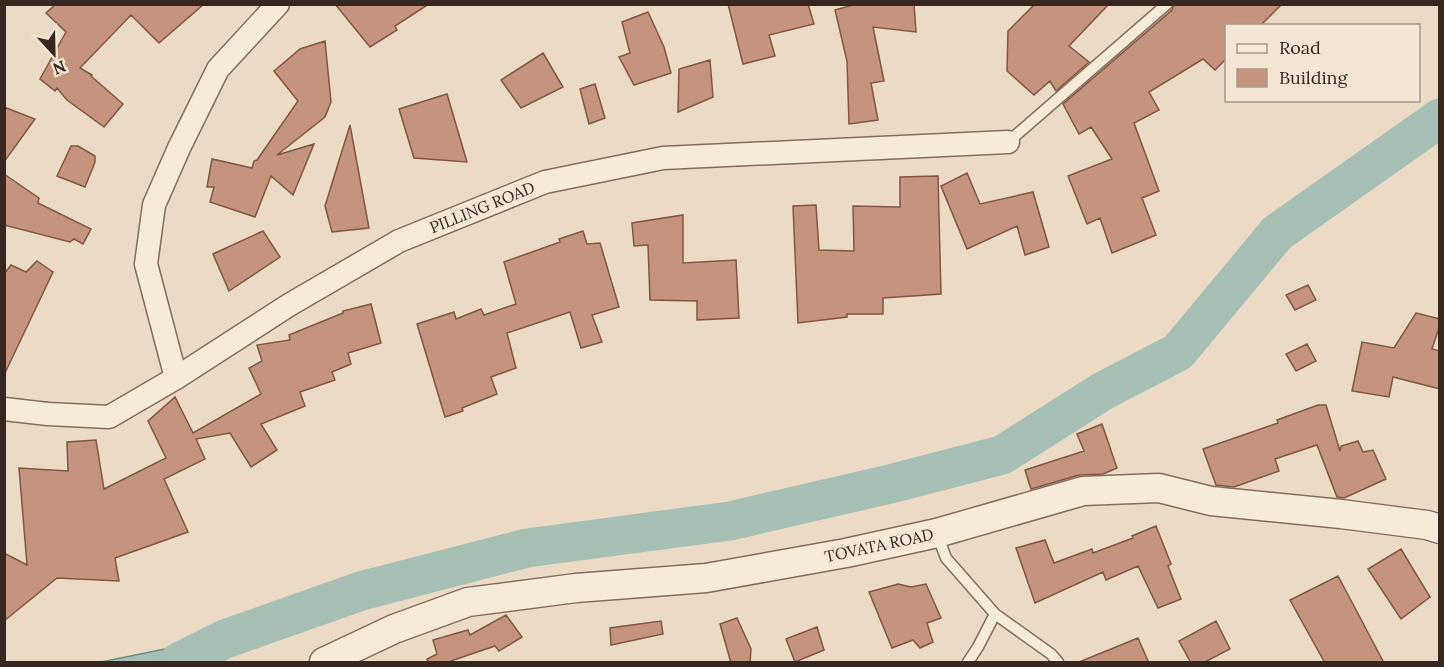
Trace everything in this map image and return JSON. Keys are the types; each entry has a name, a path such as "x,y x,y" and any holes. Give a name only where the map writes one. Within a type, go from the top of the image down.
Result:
{"street":[{"path":"176,378 146,264 154,205 218,69 278,4"},
{"name":"PILLING ROAD","path":"4,409 109,417 176,378 289,305 399,241 545,182 663,158 1008,142"},
{"name":"TOVATA ROAD","path":"324,663 394,629 468,602 576,588 706,578 846,553 937,533 1083,490 1159,488 1211,501 1341,514 1427,525 1440,529"}],"lane":[{"path":"1008,142 1167,4"},
{"path":"937,533 946,558 994,614 1051,654 1058,663"},
{"path":"968,663 994,614"}],"shaded area":[{"path":"214,639 190,662 101,662"}],"building":[{"path":"56,4 204,4 159,43 131,15 80,68 92,75 123,104 104,127 67,100 57,88 55,91 40,79 66,32 46,13"},
{"path":"335,4 429,4 395,26 397,30 370,47"},
{"path":"728,4 808,4 814,24 769,35 775,56 743,64"},
{"path":"856,4 914,4 916,32 873,27 884,81 871,83 878,120 849,124 847,61 835,10"},
{"path":"1035,4 1109,4 1069,46 1089,62 1056,91 1050,81 1034,95 1007,71 1008,31"},
{"path":"1174,4 1282,4 1262,24 1225,24 1225,60 1215,70 1203,59 1149,92 1159,110 1134,123 1159,191 1142,198 1156,235 1112,253 1100,218 1087,224 1068,176 1112,159 1091,127 1079,134 1063,104 1172,10"},
{"path":"648,12 664,47 671,73 634,85 619,57 630,53 622,22"},
{"path":"325,41 331,102 325,117 277,155 314,144 293,195 271,176 255,217 210,202 214,187 207,187 212,159 252,168 254,161 257,160 298,101 274,71 300,49"},
{"path":"543,53 563,87 521,108 501,80"},
{"path":"710,60 713,97 678,112 679,69"},
{"path":"595,84 605,118 589,124 580,89"},
{"path":"447,94 467,162 414,158 399,109"},
{"path":"4,107 35,119 4,162"},
{"path":"350,125 369,228 332,232 325,206"},
{"path":"71,146 78,146 95,156 95,162 85,187 57,176"},
{"path":"967,173 980,204 1033,192 1049,247 1025,255 1017,226 967,249 941,186"},
{"path":"4,174 39,198 38,203 91,229 83,244 74,239 70,242 4,225"},
{"path":"938,176 941,294 883,298 883,314 847,314 847,317 798,323 793,206 816,205 819,250 854,251 853,206 900,207 900,177"},
{"path":"683,215 683,263 736,260 739,318 697,320 697,301 650,300 648,245 634,246 632,223"},
{"path":"263,231 280,257 229,291 213,254"},
{"path":"583,231 587,244 600,243 619,307 592,315 602,342 581,348 570,312 507,333 516,368 491,377 497,394 445,417 417,324 454,312 456,319 481,309 484,315 516,304 504,262 560,242 559,239"},
{"path":"37,261 53,272 4,375 4,274 11,265 26,272"},
{"path":"1308,285 1316,300 1295,310 1286,295"},
{"path":"371,304 381,343 348,353 351,364 332,372 335,380 300,392 305,406 261,424 277,450 251,467 230,433 196,439 205,459 164,479 188,532 115,558 119,581 57,578 4,621 4,553 27,565 19,468 68,471 67,442 96,440 104,489 166,458 148,421 175,397 193,433 261,394 249,368 262,361 257,345 290,340 289,335 343,313 343,311"},
{"path":"1416,313 1440,319 1432,349 1440,351 1440,389 1393,377 1389,397 1352,391 1362,342 1394,348"},
{"path":"1307,344 1316,361 1296,371 1286,354"},
{"path":"1318,405 1326,405 1340,451 1341,446 1358,441 1363,452 1373,450 1386,479 1344,498 1337,497 1317,445 1275,459 1279,471 1234,487 1216,485 1203,449 1278,423 1277,420"},
{"path":"1102,424 1117,468 1103,474 1079,475 1031,489 1025,470 1084,451 1077,434"},
{"path":"1156,526 1171,564 1168,566 1181,599 1158,608 1138,566 1106,580 1103,572 1035,603 1016,548 1045,540 1054,563 1092,549 1093,553 1133,538 1132,536"},
{"path":"1401,549 1430,597 1401,619 1368,569"},
{"path":"1338,576 1384,663 1325,663 1290,600"},
{"path":"898,584 911,587 926,584 941,618 927,623 933,642 920,648 913,640 892,648 869,592"},
{"path":"506,615 522,637 499,651 495,646 445,663 429,663 427,659 437,654 433,640 468,630 470,635"},
{"path":"737,618 751,649 750,663 731,663 720,624"},
{"path":"661,621 663,634 611,645 610,628"},
{"path":"1216,621 1230,649 1203,663 1191,663 1179,641"},
{"path":"817,627 824,650 795,662 786,639"},
{"path":"1138,638 1149,663 1079,663 1079,662"}],"waterway":[{"path":"179,662 225,639 361,591 527,548 730,521 1002,455 1103,391 1178,352 1277,233 1440,118"}]}
